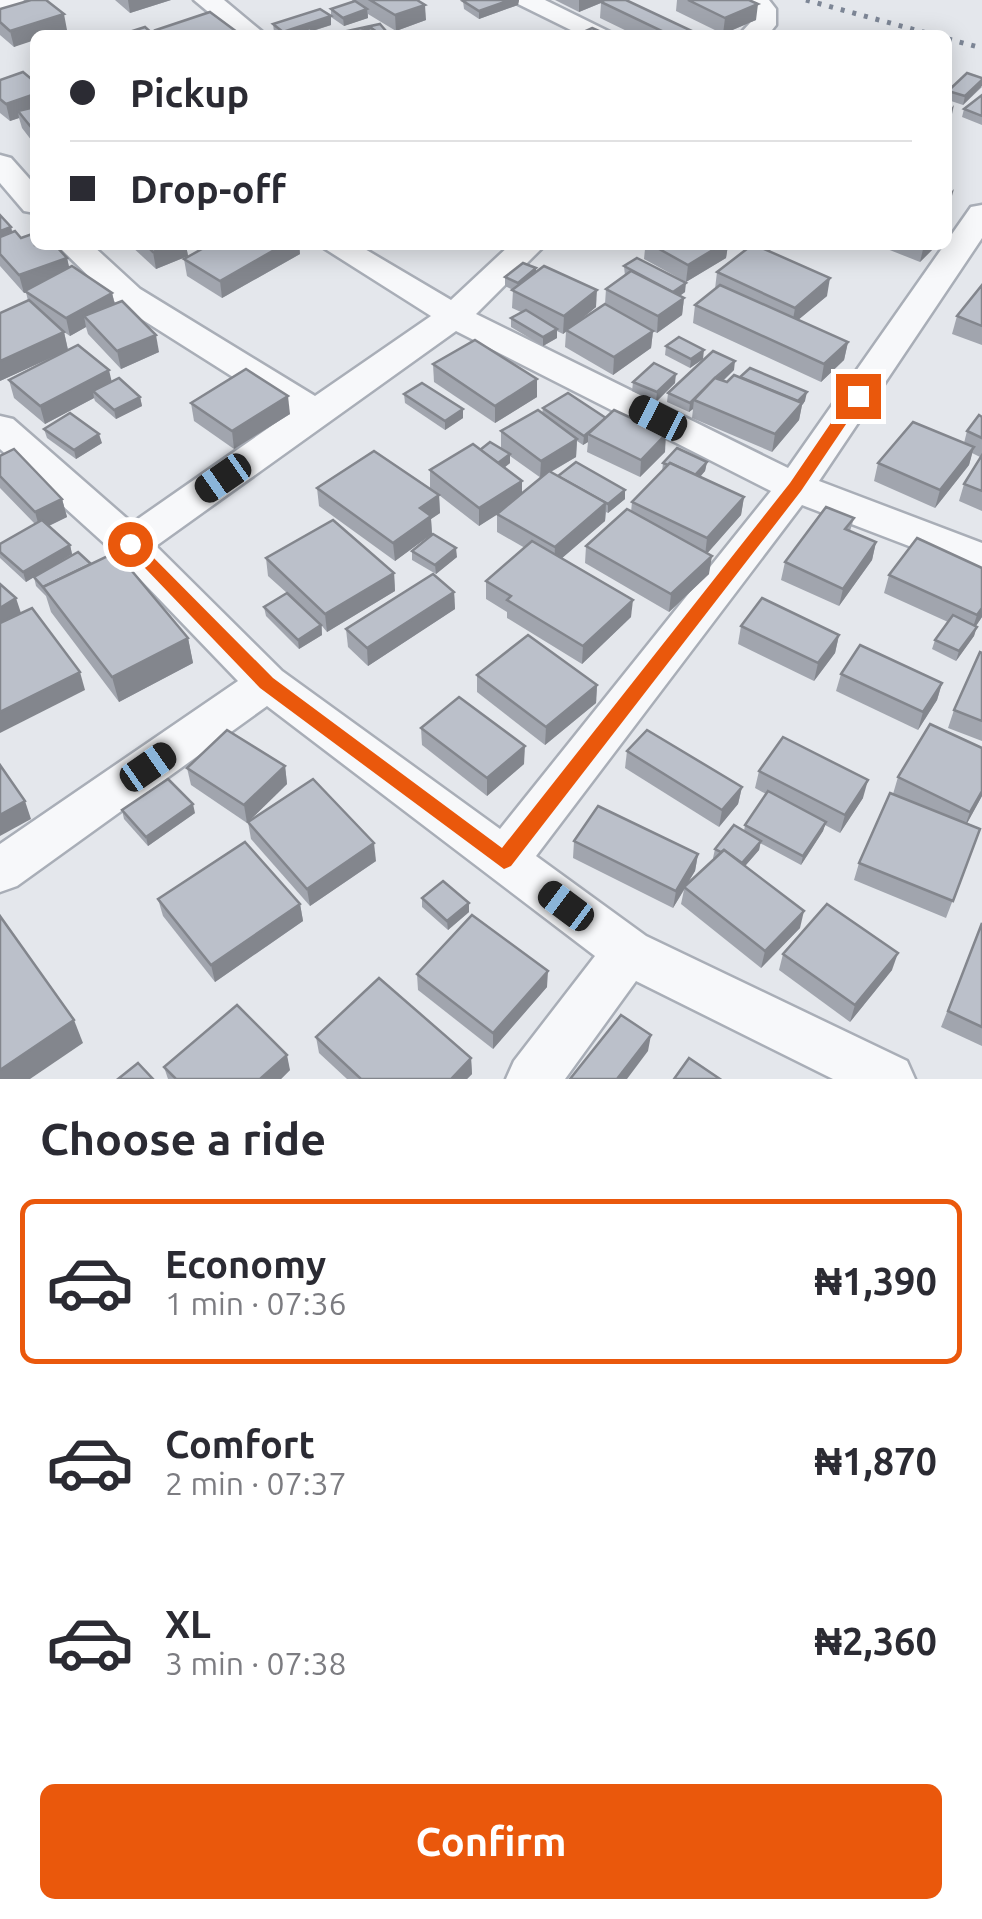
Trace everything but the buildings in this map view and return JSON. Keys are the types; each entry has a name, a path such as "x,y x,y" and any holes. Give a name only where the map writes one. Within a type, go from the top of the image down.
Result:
{"street":[{"path":"0,2 11,0"},
{"path":"207,0 246,30"},
{"path":"523,0 592,30"},
{"path":"756,2 763,9 762,25 757,30"},
{"path":"0,164 30,198"},
{"path":"504,860 795,487 982,214"},
{"path":"78,250 128,296 316,413"},
{"path":"343,250 454,316 795,487 982,559"},
{"path":"130,544 454,316 524,250"},
{"path":"6,442 130,544 267,683 628,952 888,1079"},
{"path":"0,871 267,683"},
{"path":"533,1079 628,952"}],"railway":[{"path":"806,0 916,30"},
{"path":"952,40 982,48"}],"route":[{"path":"130,544 267,683 504,860 795,487 858,396"}]}
